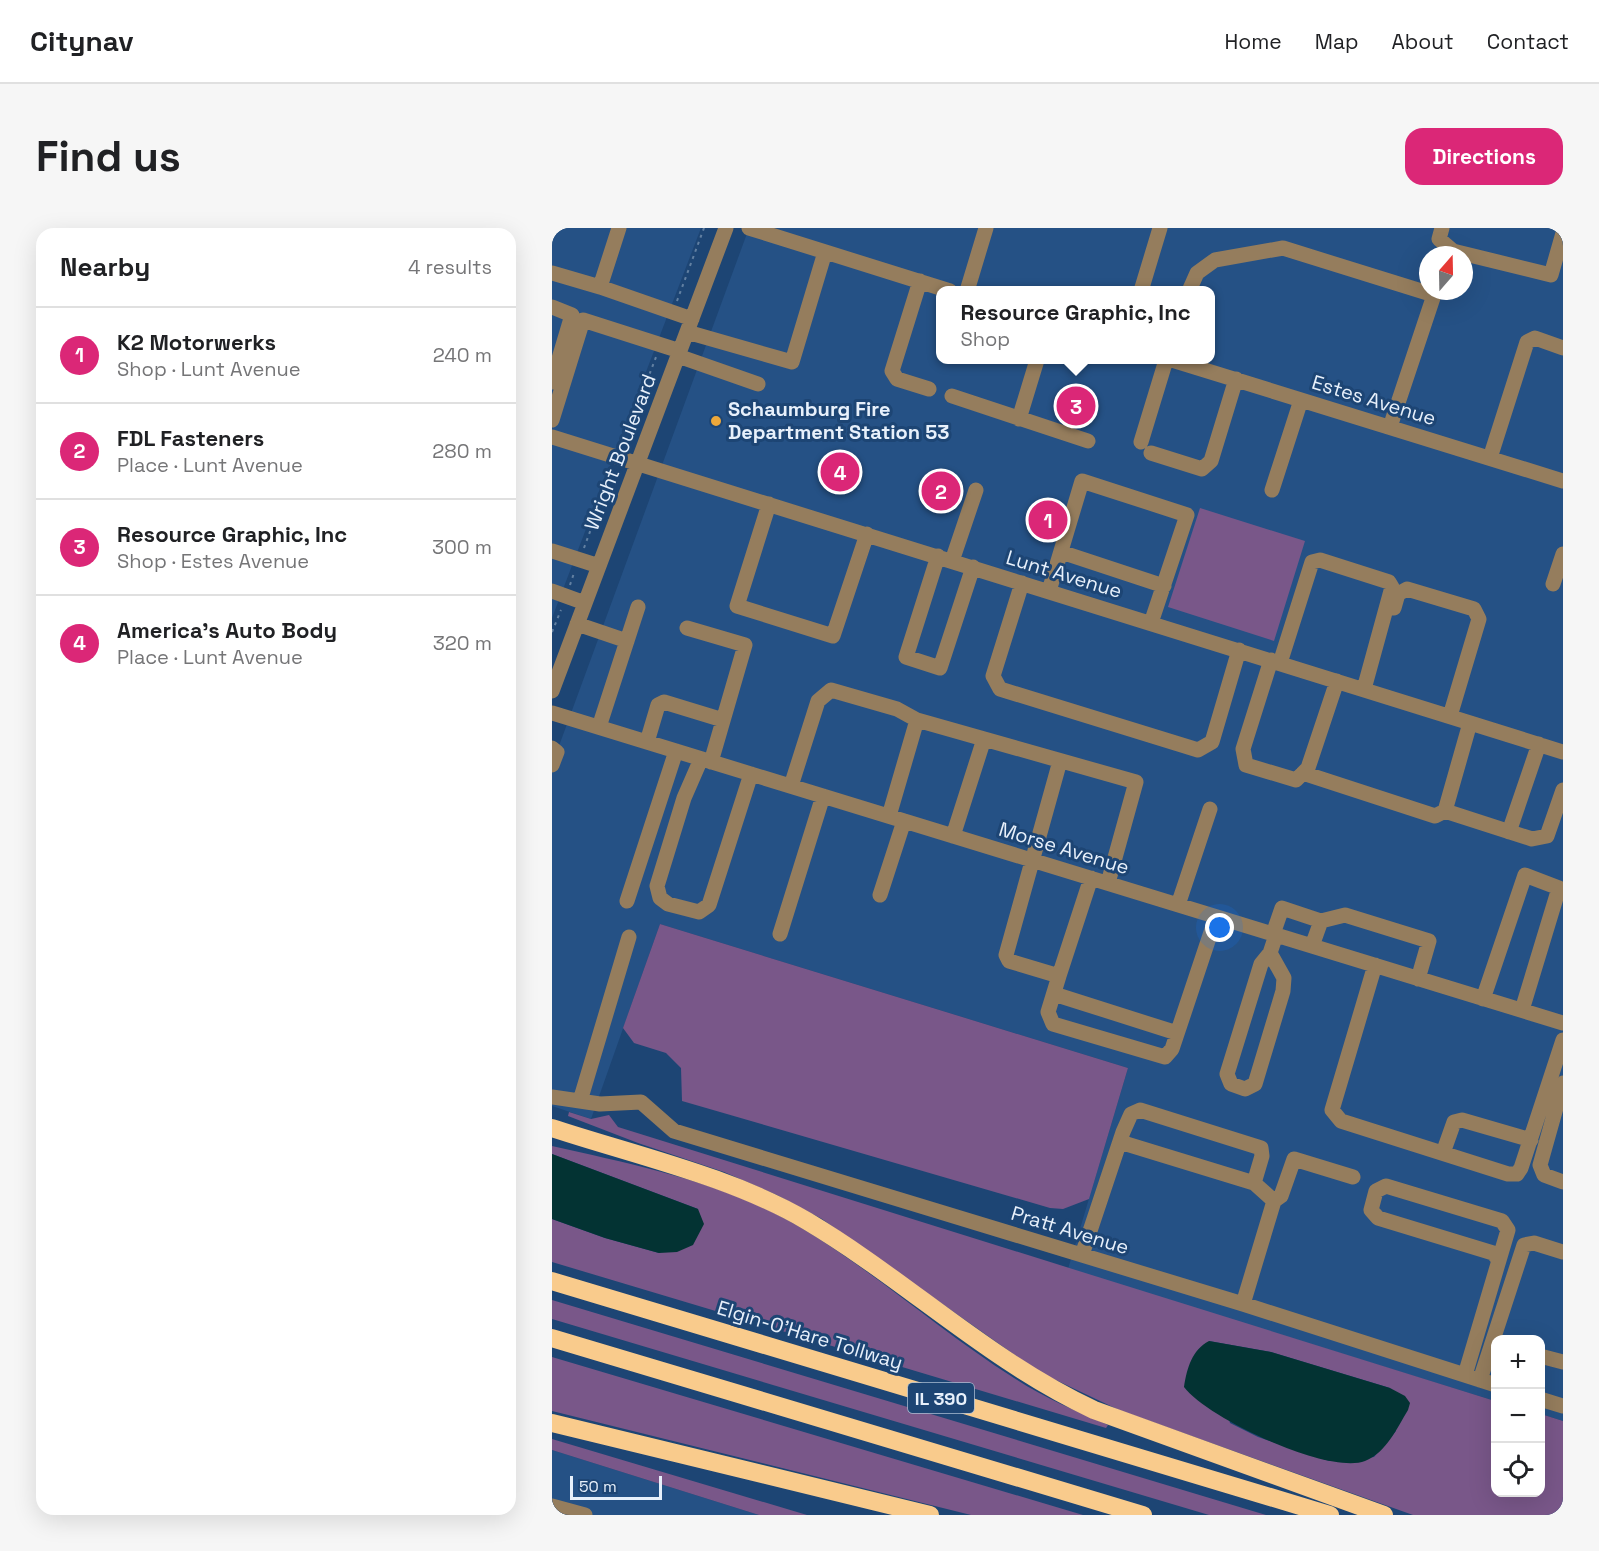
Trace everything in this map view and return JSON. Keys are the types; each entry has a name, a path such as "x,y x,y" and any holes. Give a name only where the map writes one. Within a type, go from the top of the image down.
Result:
{"highway":[{"path":"552,1128 720,1182 805,1220 852,1250 1001,1359 1052,1390 1094,1410 1384,1515"},
{"name":"Elgin-O'Hare Tollway","path":"552,1281 1330,1515"},
{"path":"552,1338 1143,1515"},
{"path":"552,1423 930,1515"}],"street":[{"path":"600,287 619,228"},
{"name":"Wright Boulevard","path":"552,691 726,228"},
{"path":"750,228 936,286"},
{"path":"969,286 986,228"},
{"path":"1143,286 1160,228"},
{"path":"1442,228 1439,239 1453,251 1551,275 1563,233"},
{"path":"1191,286 1197,273 1215,260 1283,248 1434,295 1390,427"},
{"path":"552,273 673,311 690,326 792,362 825,252"},
{"path":"920,281 892,371 897,379 929,389"},
{"path":"552,307 572,315 552,382"},
{"path":"552,420 583,320 660,345 758,384"},
{"path":"1490,458 1527,342 1535,338 1563,348"},
{"path":"1019,418 1036,364"},
{"path":"1165,364 1146,448 1202,469 1206,468 1211,460 1236,380"},
{"name":"Estes Avenue","path":"1185,364 1563,481"},
{"path":"952,396 1088,441"},
{"path":"1272,490 1301,400"},
{"name":"Lunt Avenue","path":"552,436 1563,752"},
{"path":"1049,591 1082,481 1187,515 1151,623"},
{"path":"973,567 940,668 906,657 945,559 976,490"},
{"path":"769,504 737,606 833,636 867,534"},
{"path":"552,551 599,566"},
{"path":"1061,552 1164,586"},
{"path":"1553,584 1563,554"},
{"path":"1337,681 1308,768 1296,780 1246,765 1243,749 1311,562 1320,560 1389,582 1392,587 1366,690"},
{"path":"1022,583 993,676 1000,688 1198,750 1212,742 1239,650"},
{"path":"1366,690 1398,594 1407,589 1474,609 1479,619 1450,716"},
{"path":"559,594 585,603"},
{"path":"599,728 638,606"},
{"path":"578,624 627,641"},
{"path":"687,628 745,645 723,720 706,760 684,798 657,885 660,898 668,904 699,912 709,905 751,774"},
{"path":"791,786 819,700 831,690 897,709 917,720 1136,782 1107,884"},
{"path":"648,742 658,705 664,702 723,720"},
{"name":"Morse Avenue","path":"552,713 1563,1023"},
{"path":"889,816 917,720"},
{"path":"1445,811 1470,723"},
{"path":"952,836 984,739"},
{"path":"1509,832 1539,744"},
{"path":"552,748 557,752 552,765"},
{"path":"627,901 676,751"},
{"path":"1059,976 1009,961 1006,958 1060,761"},
{"path":"1303,773 1435,816 1445,811 1532,839 1547,836 1563,790"},
{"path":"780,934 823,796"},
{"path":"1179,905 1210,810"},
{"path":"880,895 904,821"},
{"path":"1483,999 1526,875 1560,888 1522,1010"},
{"path":"1091,878 1048,1012 1053,1024 1165,1057 1172,1049 1216,917"},
{"path":"1270,953 1284,978 1283,991 1255,1084 1245,1089 1231,1084 1227,1074 1261,964 1270,953 1282,908 1321,921 1345,915 1429,941 1418,978"},
{"path":"1312,946 1321,921"},
{"path":"552,1097 580,1101 629,937"},
{"path":"1375,966 1332,1110 1341,1122 1516,1174 1521,1168 1531,1140 1563,1040"},
{"path":"1054,994 1177,1033"},
{"path":"1563,1083 1540,1164 1544,1175 1563,1182"},
{"name":"Pratt Avenue","path":"580,1101 600,1104 641,1102 674,1131 1491,1382"},
{"path":"1082,1256 1131,1114 1140,1110 1261,1148 1262,1156 1254,1183"},
{"path":"1443,1153 1454,1122 1462,1120 1531,1140"},
{"path":"1120,1142 1254,1183 1274,1201"},
{"path":"1243,1305 1274,1201 1281,1196 1294,1159 1353,1177"},
{"path":"1473,1377 1499,1260 1508,1230 1502,1221 1386,1185 1376,1191 1371,1210 1378,1218 1492,1253 1499,1260"},
{"path":"1497,1335 1524,1245 1534,1243 1563,1252"},
{"path":"1473,1377 1491,1346"},
{"path":"1545,1357 1563,1362"},
{"path":"1545,1401 1563,1406"},
{"path":"552,1506 585,1515"}],"path":[{"path":"673,311 704,228"},
{"path":"552,632 559,594 580,559 660,345"}],"shaded area":[{"path":"552,228 701,228 552,618"},
{"path":"749,228 1563,228 1563,1421 1545,1415 1545,1335 1491,1335 1491,1400 1068,1269 1128,1068 660,924 591,1119 552,1106 552,765"},
{"path":"1200,508 1305,541 1274,641 1168,607"},
{"path":"660,924 1128,1068 1089,1199 1063,1209 1050,1208 682,1101 681,1068 666,1053 634,1043 623,1028"},
{"path":"569,1112 591,1119 609,1115 618,1127 1491,1400 1491,1497 1545,1497 1545,1415 1563,1421 1563,1515 1413,1515 1119,1410 1039,1372 822,1219 777,1195 724,1172 568,1116","holes":["1209,1341 1271,1352 1390,1388 1396,1431 1374,1457 1329,1461 1258,1437 1230,1423"]},
{"path":"552,1146 615,1160 709,1186 769,1211 798,1226 853,1262 960,1341 1025,1385 1060,1404 1108,1425 1106,1428 552,1262 552,1219 605,1238 659,1253 698,1209 552,1154"},
{"path":"552,1154 698,1209 704,1224 693,1245 677,1252 659,1253 605,1238 552,1219"},
{"path":"552,1300 1266,1515 1209,1515 552,1319"},
{"path":"1209,1341 1271,1352 1390,1388 1405,1396 1410,1403 1408,1410 1385,1446 1365,1461 1348,1463 1324,1460 1298,1452 1269,1441 1217,1414 1197,1400 1184,1387 1194,1354"},
{"path":"552,1357 1083,1515 971,1515 552,1411"},
{"path":"552,1439 807,1515 759,1515 552,1450"},
{"path":"552,1450 759,1515 552,1515"}],"place":[{"name":"Resource Graphic, Inc","path":"1076,406"},
{"name":"Schaumburg Fire Department Station 53","path":"716,421"},
{"name":"America's Auto Body","path":"840,472"},
{"name":"FDL Fasteners","path":"941,491"},
{"name":"K2 Motorwerks","path":"1048,520"}]}
